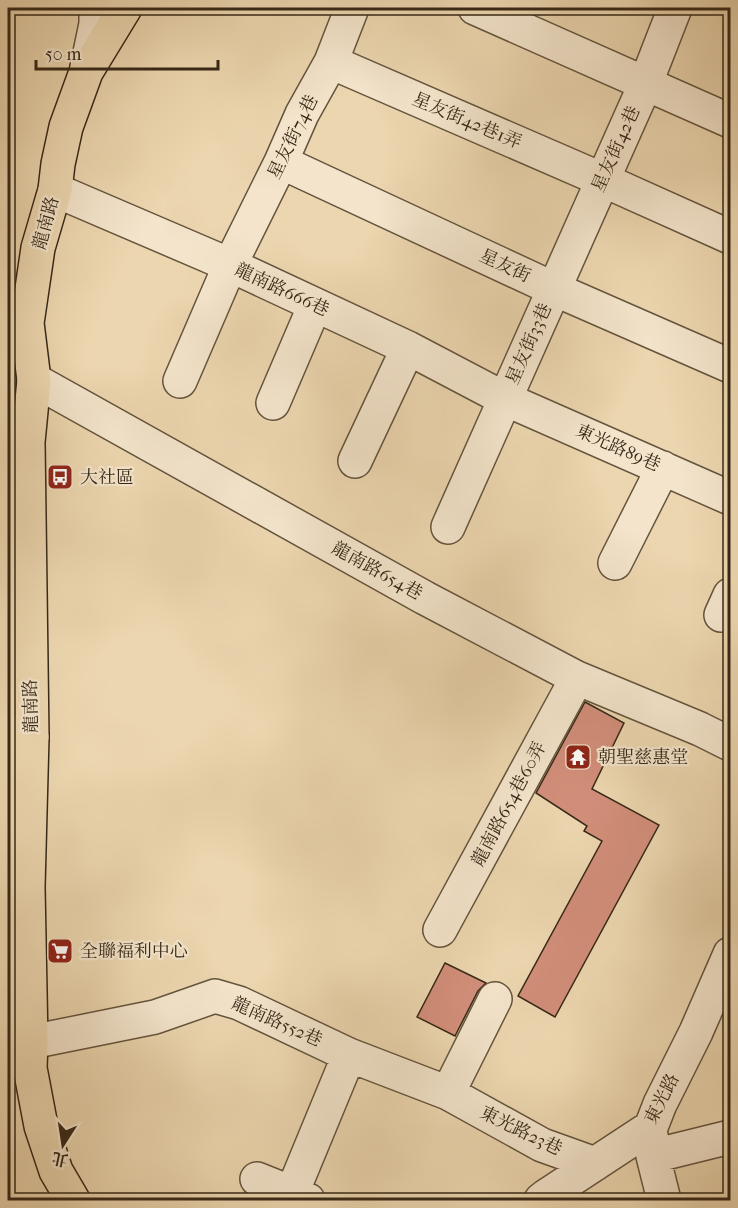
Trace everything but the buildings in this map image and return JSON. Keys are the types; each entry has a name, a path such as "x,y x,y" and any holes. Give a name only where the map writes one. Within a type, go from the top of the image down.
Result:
{"main road":[{"name":"龍南路","path":"73,1200 56,1171 41,1126 30,1068 28,887 20,734 28,442 34,380 27,323 38,248 55,190 66,127 86,72 126,8"}],"street":[{"path":"86,72 96,24 96,8"},
{"name":"星友街74巷","path":"180,381 230,265 302,114 331,62 352,8"},
{"path":"475,8 730,121"},
{"name":"星友街42巷","path":"554,289 645,84 675,8"},
{"name":"星友街42巷1弄","path":"331,62 730,237"},
{"name":"星友街","path":"281,162 554,289 730,366"},
{"name":"龍南路666巷","path":"55,190 230,265 408,348 505,399"},
{"name":"星友街33巷","path":"448,527 554,289"},
{"path":"273,403 315,305"},
{"path":"355,461 408,348"},
{"name":"龍南路654巷","path":"34,380 425,598 577,678 700,729 730,744"},
{"name":"東光路89巷","path":"505,399 730,498"},
{"path":"615,563 663,468"},
{"name":"龍南路654巷60弄","path":"440,930 577,678"},
{"name":"東光路","path":"541,1200 595,1164 652,1142 660,1104 696,1032 730,954"},
{"name":"龍南路552巷","path":"31,1042 155,1017 215,996 239,1003 349,1055 448,1093"},
{"path":"448,1093 495,999"},
{"path":"257,1179 300,1197 349,1055"},
{"name":"東光路23巷","path":"448,1093 542,1145 595,1164"},
{"path":"664,1200 652,1142 730,1137"}],"green space":[{"path":"8,314 10,315 18,383 8,444"}],"place":[{"name":"大社區","path":"60,477"},
{"name":"朝聖慈惠堂","path":"578,757"},
{"name":"全聯福利中心","path":"60,951"}]}
